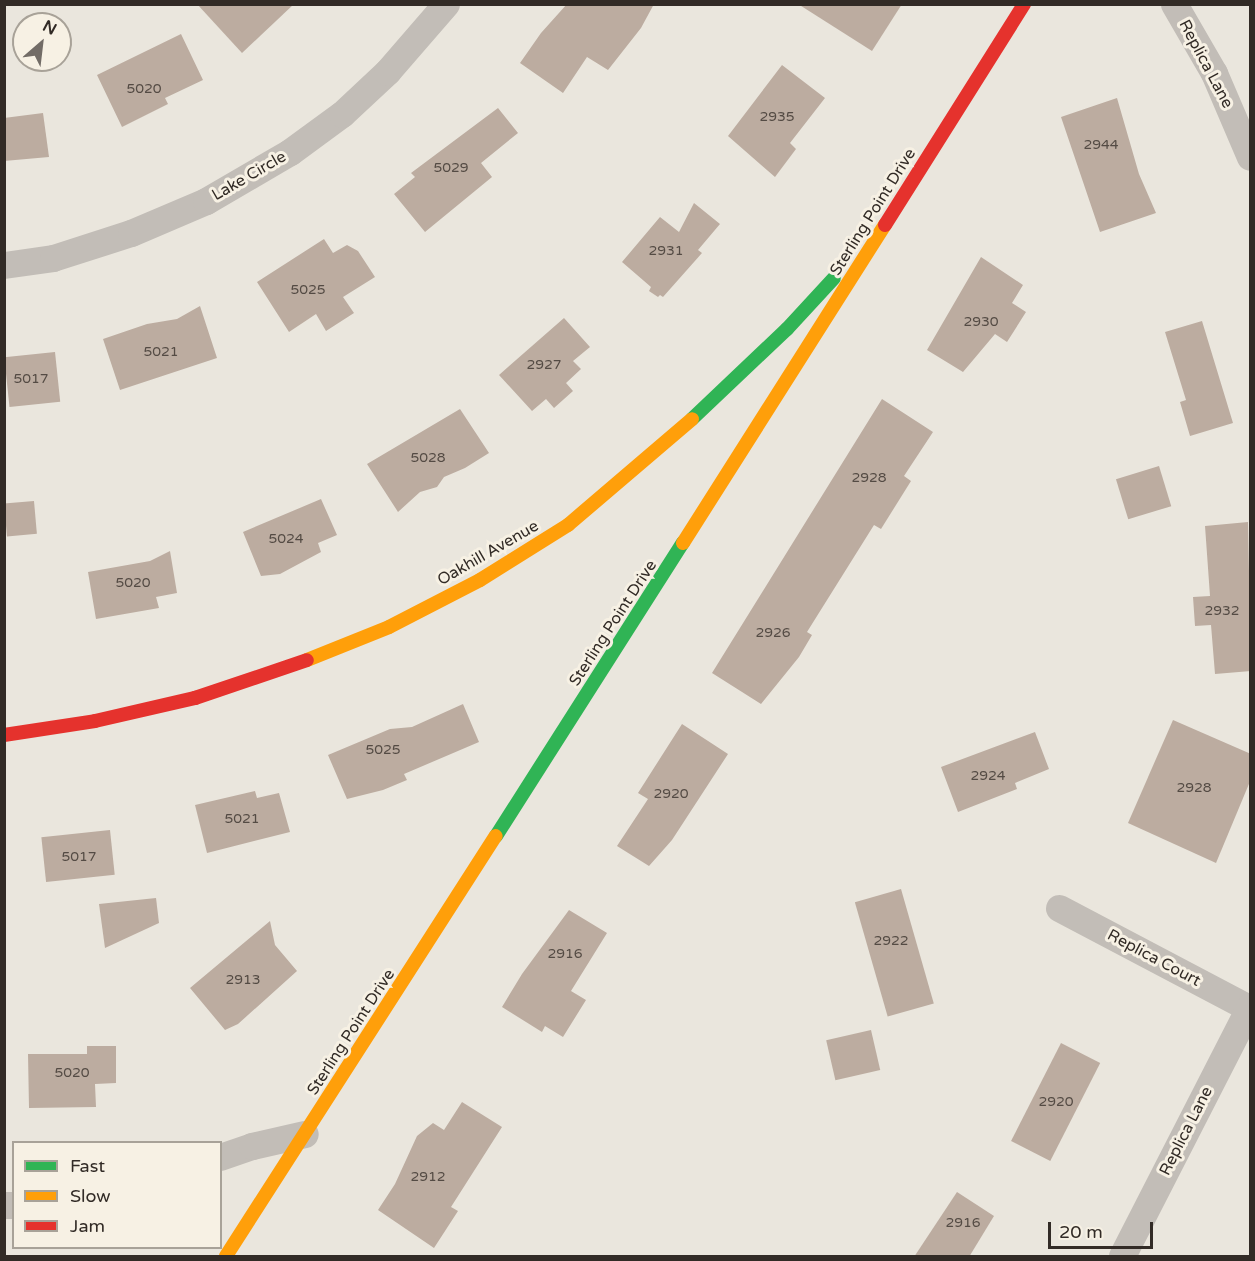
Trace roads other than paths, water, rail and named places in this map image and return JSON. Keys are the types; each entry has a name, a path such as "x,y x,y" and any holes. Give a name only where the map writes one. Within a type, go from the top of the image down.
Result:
{"street":[{"name":"Lake Circle","path":"4,265 53,258 131,233 206,201 291,152 342,114 387,72 446,4"},
{"name":"Sterling Point Drive","path":"226,1257 648,599 1024,4"},
{"name":"Replica Lane","path":"1174,4 1214,73 1251,157"},
{"name":"Oakhill Avenue","path":"4,735 95,721 195,698 293,666 389,627 480,580 568,525 680,430 786,329 887,222"},
{"name":"Replica Court","path":"1059,909 1250,1007"},
{"name":"Replica Lane","path":"1122,1257 1250,1007"},
{"path":"222,1156 252,1146 305,1134"}]}
